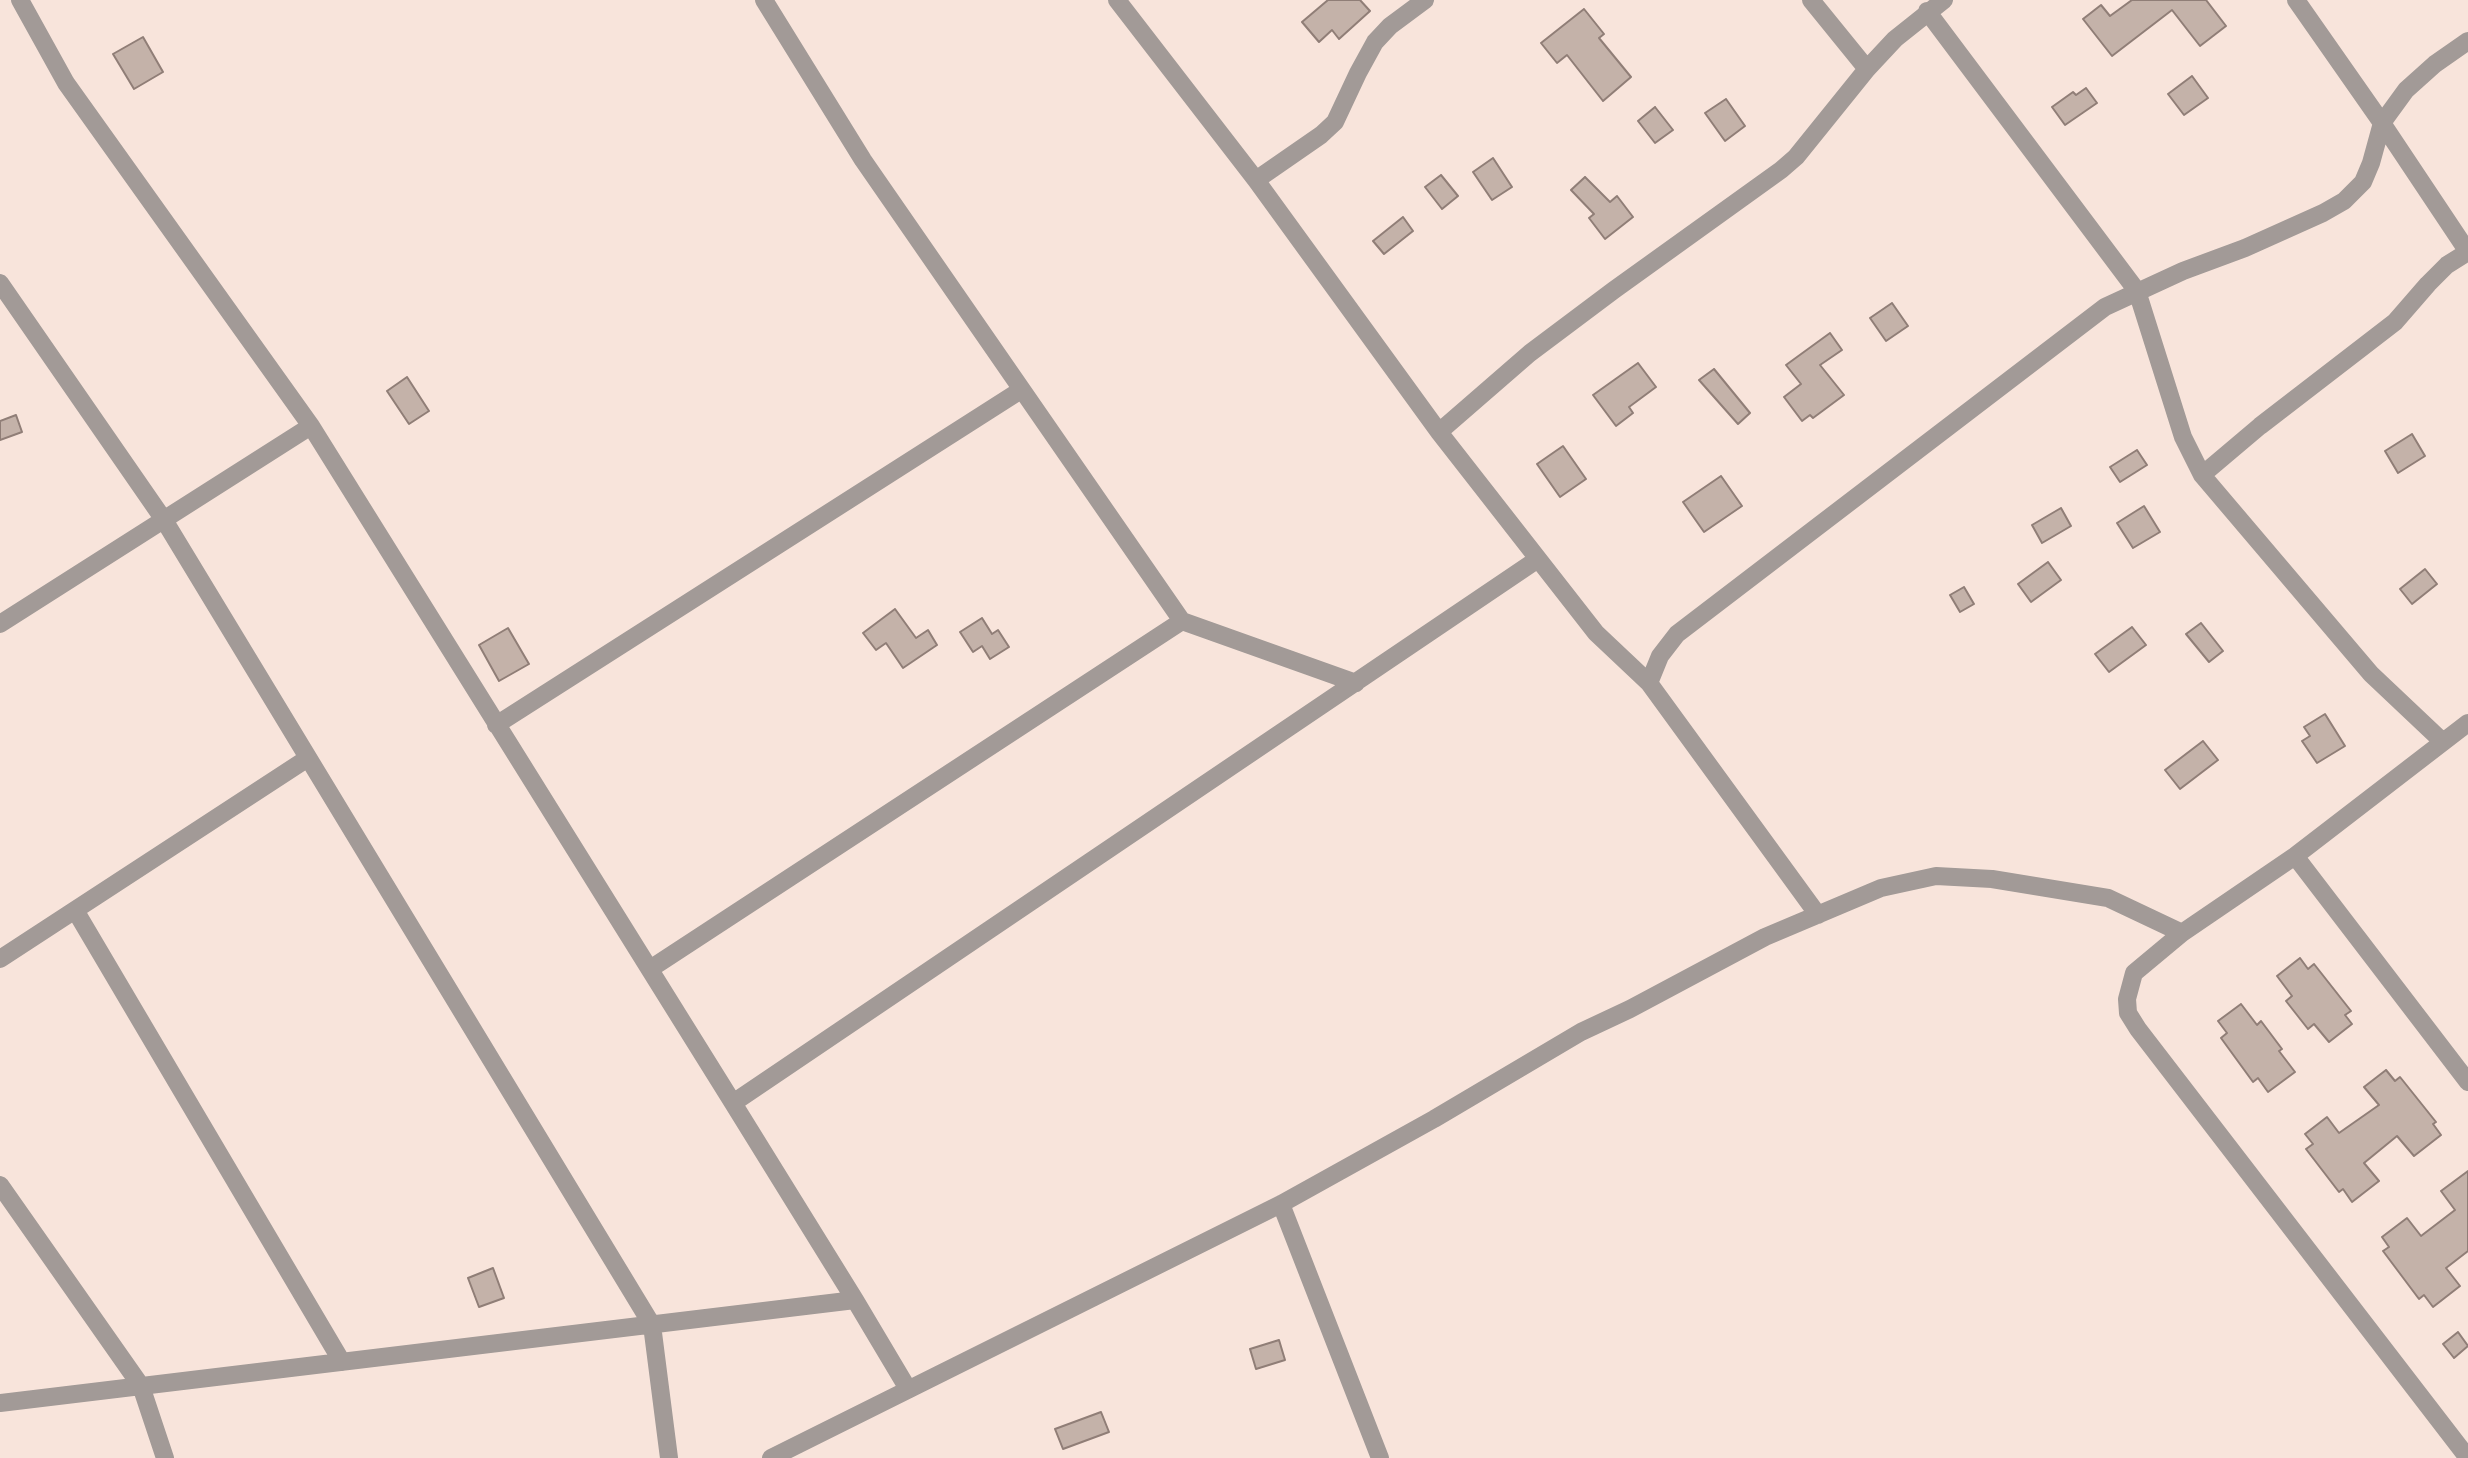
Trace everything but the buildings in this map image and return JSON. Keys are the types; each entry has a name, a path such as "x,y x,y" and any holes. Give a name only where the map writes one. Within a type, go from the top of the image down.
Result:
{"street":[{"path":"20,0 66,83 311,426 856,1300 908,1389"},
{"path":"764,0 863,160 1182,621 1356,683"},
{"path":"1117,0 1256,180 1439,432 1596,633 1649,683 1818,915"},
{"path":"1256,180 1321,135 1335,122 1375,43 1390,26 1425,0"},
{"path":"1811,0 1867,69"},
{"path":"1439,432 1541,345 1781,170 1805,146 1867,69 1895,39 1944,0"},
{"path":"2202,475 2260,426 2395,322 2447,265 2468,252 2382,123 2295,0"},
{"path":"1927,11 2137,291 2183,437 2202,475 2371,674 2443,742"},
{"path":"1649,683 1660,656 1677,634 2105,307 2137,291 2245,248 2344,201 2363,182 2382,123 2406,90 2435,64 2468,41"},
{"path":"0,283 164,520 652,1325 669,1458"},
{"path":"496,725 1021,390"},
{"path":"0,624 311,426"},
{"path":"733,1103 1538,559"},
{"path":"650,969 1182,621"},
{"path":"2468,723 2295,856 2182,933 2134,973 2126,999 2128,1013 2155,1051 2468,1458"},
{"path":"0,959 308,758"},
{"path":"2295,856 2468,1082"},
{"path":"771,1458 1281,1205 1581,1032 1765,937 1881,888 1936,876 1992,879 2108,898 2182,933"},
{"path":"75,910 342,1362"},
{"path":"0,1185 141,1386 166,1458"},
{"path":"1281,1205 1380,1458"},
{"path":"0,1403 856,1300"}]}
